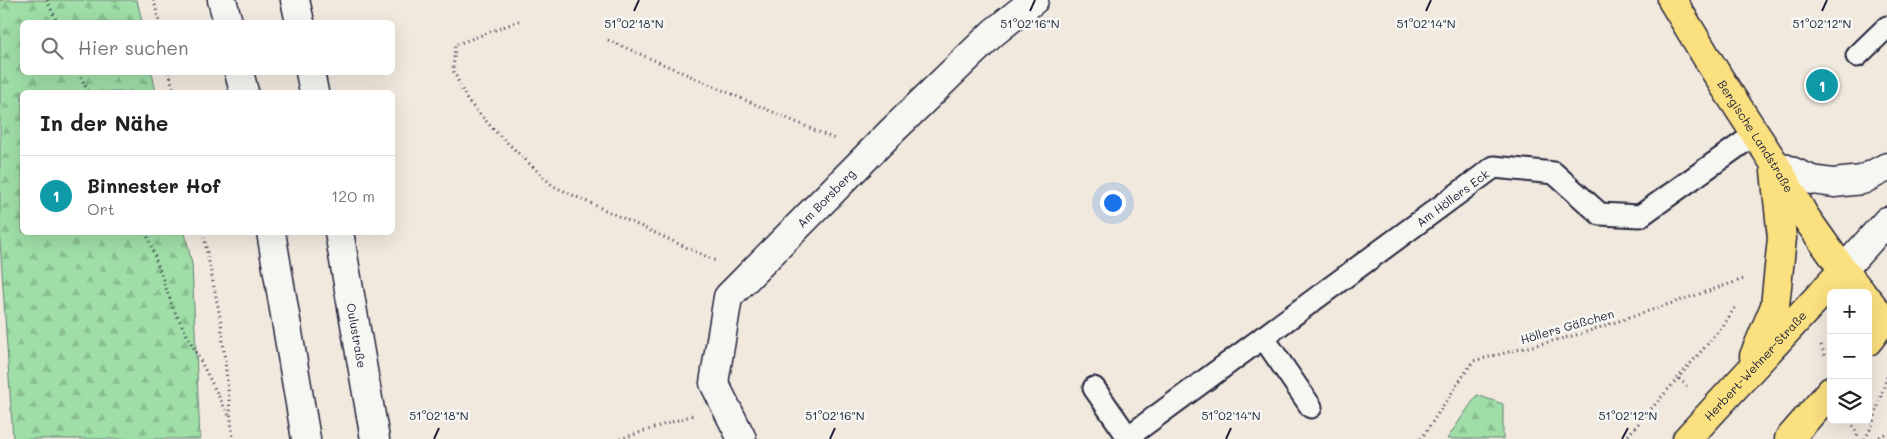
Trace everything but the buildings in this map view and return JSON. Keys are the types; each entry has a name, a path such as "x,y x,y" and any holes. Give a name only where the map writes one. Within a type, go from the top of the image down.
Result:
{"main road":[{"path":"222,0 227,20"},
{"path":"295,0 300,20"},
{"name":"Am Borsberg","path":"742,439 714,382 728,298 869,154 993,34 1034,0"},
{"name":"Bergische Landstraße","path":"1672,0 1775,164 1804,215 1859,289"},
{"path":"241,75 244,90"},
{"path":"311,75 314,90"},
{"path":"1746,373 1775,306 1782,238 1775,164 1812,180 1834,182 1862,180 1887,167"},
{"path":"1843,270 1887,222"},
{"path":"272,235 306,439"},
{"name":"Oulustraße","path":"339,235 375,439"},
{"name":"Herbert-Wehner-Straße","path":"1687,439 1843,270"},
{"path":"1872,334 1882,315"},
{"path":"1789,439 1827,396"}],"lane":[{"path":"1857,56 1887,27"},
{"name":"Am Höllers Eck","path":"1094,388 1129,438 1262,337 1494,167 1554,173 1600,214 1640,216 1756,134"},
{"path":"1262,337 1311,407"}],"path":[{"path":"47,0 56,20"},
{"path":"154,0 159,20"},
{"path":"519,21 456,45 452,70 467,100 496,132 553,186 749,277"},
{"path":"608,40 869,154"},
{"path":"80,75 87,90"},
{"path":"171,75 174,90"},
{"path":"147,235 173,308 230,419"},
{"path":"204,235 221,322 233,439"},
{"name":"Höllers Gäßchen","path":"1421,439 1473,361 1580,334 1753,276"},
{"path":"1625,439 1680,378 1724,325 1739,300"},
{"path":"1865,439 1872,426 1887,377"},
{"path":"1680,378 1687,386"},
{"path":"620,439 726,405"},
{"path":"1853,424 1859,439"},
{"path":"1875,439 1887,433"}],"green space":[{"path":"0,0 137,0 142,20 20,20 20,75 152,75 156,90 20,90 20,235 185,235 192,264 200,439 13,439 0,241"},
{"path":"1477,395 1503,404 1503,439 1447,439"}],"place":[{"name":"Binnester Hof","path":"1822,85"}]}
